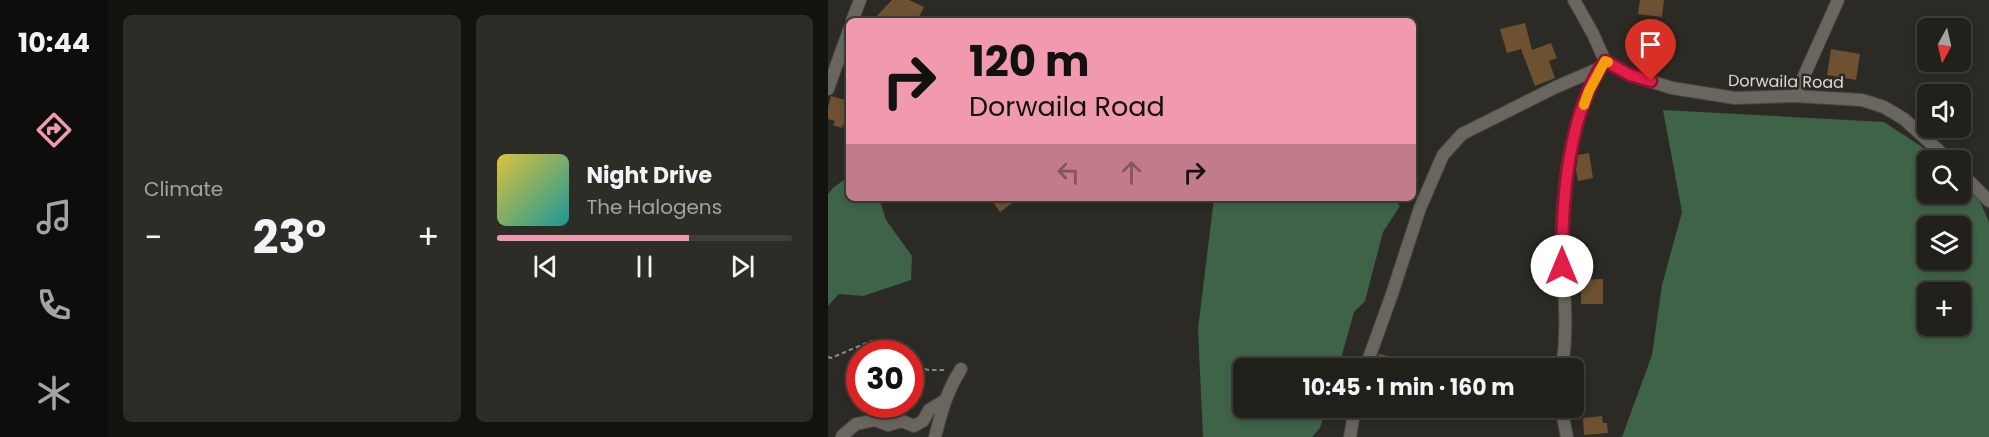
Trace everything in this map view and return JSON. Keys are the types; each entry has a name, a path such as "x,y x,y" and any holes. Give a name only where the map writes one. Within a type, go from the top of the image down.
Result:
{"street":[{"path":"853,18 860,0"},
{"path":"1564,358 1566,320 1562,224 1567,172 1577,126 1589,91 1602,64 1593,34 1574,0"},
{"path":"1794,96 1838,0"},
{"path":"828,87 846,38"},
{"path":"1369,358 1420,208 1443,154 1462,134 1602,64"},
{"name":"Dorwaila Road","path":"1602,64 1672,88 1735,98 1794,96 1862,100 1884,106 1904,119 1938,150"},
{"path":"1971,183 1989,201"},
{"path":"935,437 944,401 961,369"},
{"path":"842,436 856,424 875,420 888,425 902,421 914,426 923,421 929,411 944,401"},
{"path":"1350,437 1353,418"},
{"path":"1563,418 1567,437"}],"path":[{"path":"828,357 831,358 846,352"},
{"path":"924,369 961,369"}],"green space":[{"path":"1663,110 1884,122 1927,150 1917,150 1917,204 1971,204 1971,181 1989,222 1989,437 1622,437 1652,355 1662,285 1682,212"},
{"path":"846,178 846,201 880,201 886,220 912,256 911,280 863,296 839,294 828,306 828,194"},
{"path":"1214,201 1396,201 1400,206 1383,232 1365,301 1354,312 1341,358 1233,358 1233,418 1323,418 1320,428 1312,437 1203,437 1198,329"}],"building":[{"path":"892,0 909,0 924,7 918,18 875,18"},
{"path":"1640,0 1664,0 1662,17 1638,14"},
{"path":"1525,23 1532,50 1551,43 1557,58 1549,61 1555,78 1535,86 1521,49 1507,53 1500,29"},
{"path":"1831,49 1860,54 1856,80 1827,75"},
{"path":"831,96 846,100 846,126 843,125 842,128 833,125 835,121 828,119"},
{"path":"1589,153 1593,178 1578,181 1576,170 1578,155"},
{"path":"992,201 1015,201 1000,212"},
{"path":"1603,279 1603,304 1581,304 1581,280"},
{"path":"1379,354 1394,357 1394,358 1378,358"},
{"path":"1602,416 1603,423 1607,423 1608,433 1584,435 1584,418"}],"slow traffic":[{"path":"1584,105 1600,68 1605,61 1608,62"}],"route":[{"path":"1562,266 1562,224 1567,172 1577,126 1600,68 1605,61 1630,75 1651,81"}]}
